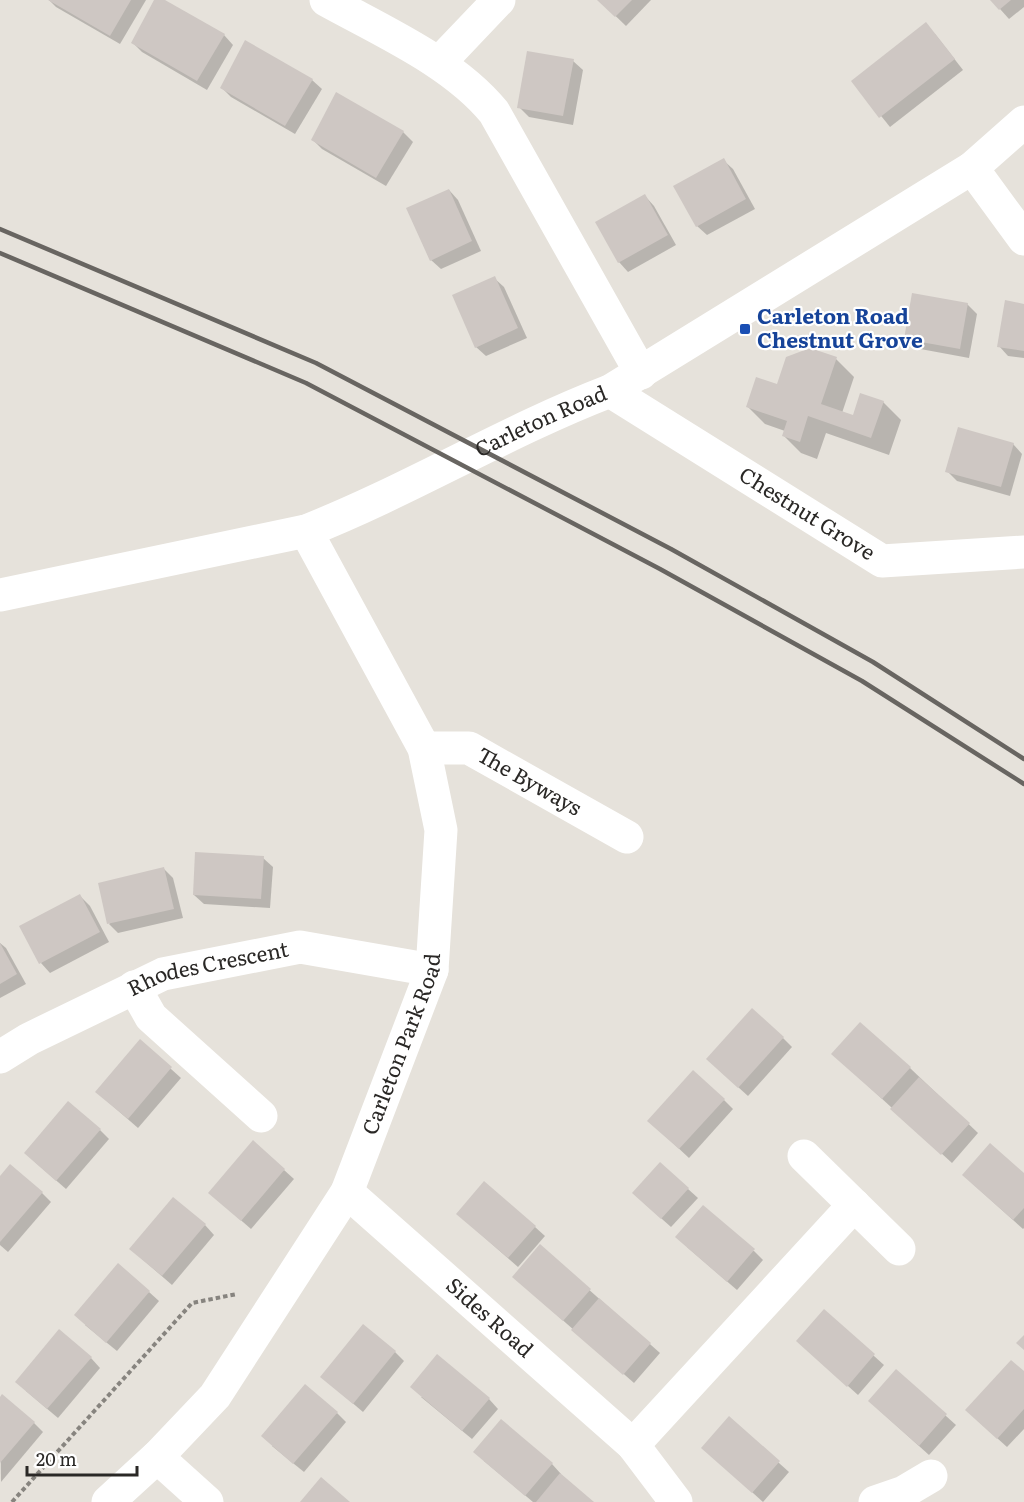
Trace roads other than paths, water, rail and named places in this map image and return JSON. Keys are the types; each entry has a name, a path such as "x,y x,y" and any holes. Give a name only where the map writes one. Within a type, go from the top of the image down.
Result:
{"street":[{"path":"326,0 439,63 479,93 494,111 641,373"},
{"path":"439,63 499,0"},
{"name":"Carleton Road","path":"0,595 306,531 354,512 572,406 610,391 641,373 972,168 1024,122"},
{"path":"972,168 1024,239"},
{"name":"Chestnut Grove","path":"610,391 882,561 1024,552"},
{"name":"Carleton Park Road","path":"108,1502 157,1458 215,1396 347,1192 432,970 441,830 424,748 306,531"},
{"name":"The Byways","path":"424,748 469,748 627,837"},
{"name":"Rhodes Crescent","path":"0,1057 29,1039 163,974 300,947 432,970"},
{"path":"134,987 151,1017 261,1116"},
{"path":"804,1156 899,1249"},
{"name":"Sides Road","path":"347,1192 633,1445 676,1502"},
{"path":"633,1445 854,1205"},
{"path":"157,1458 207,1502"},
{"path":"875,1502 904,1492 931,1476"}],"railway":[{"path":"0,229 316,363 671,549 873,662 1024,759"},
{"path":"0,253 306,383 660,569 862,681 1024,784"}],"place":[{"name":"Carleton Road Chestnut Grove","path":"745,329"}]}
